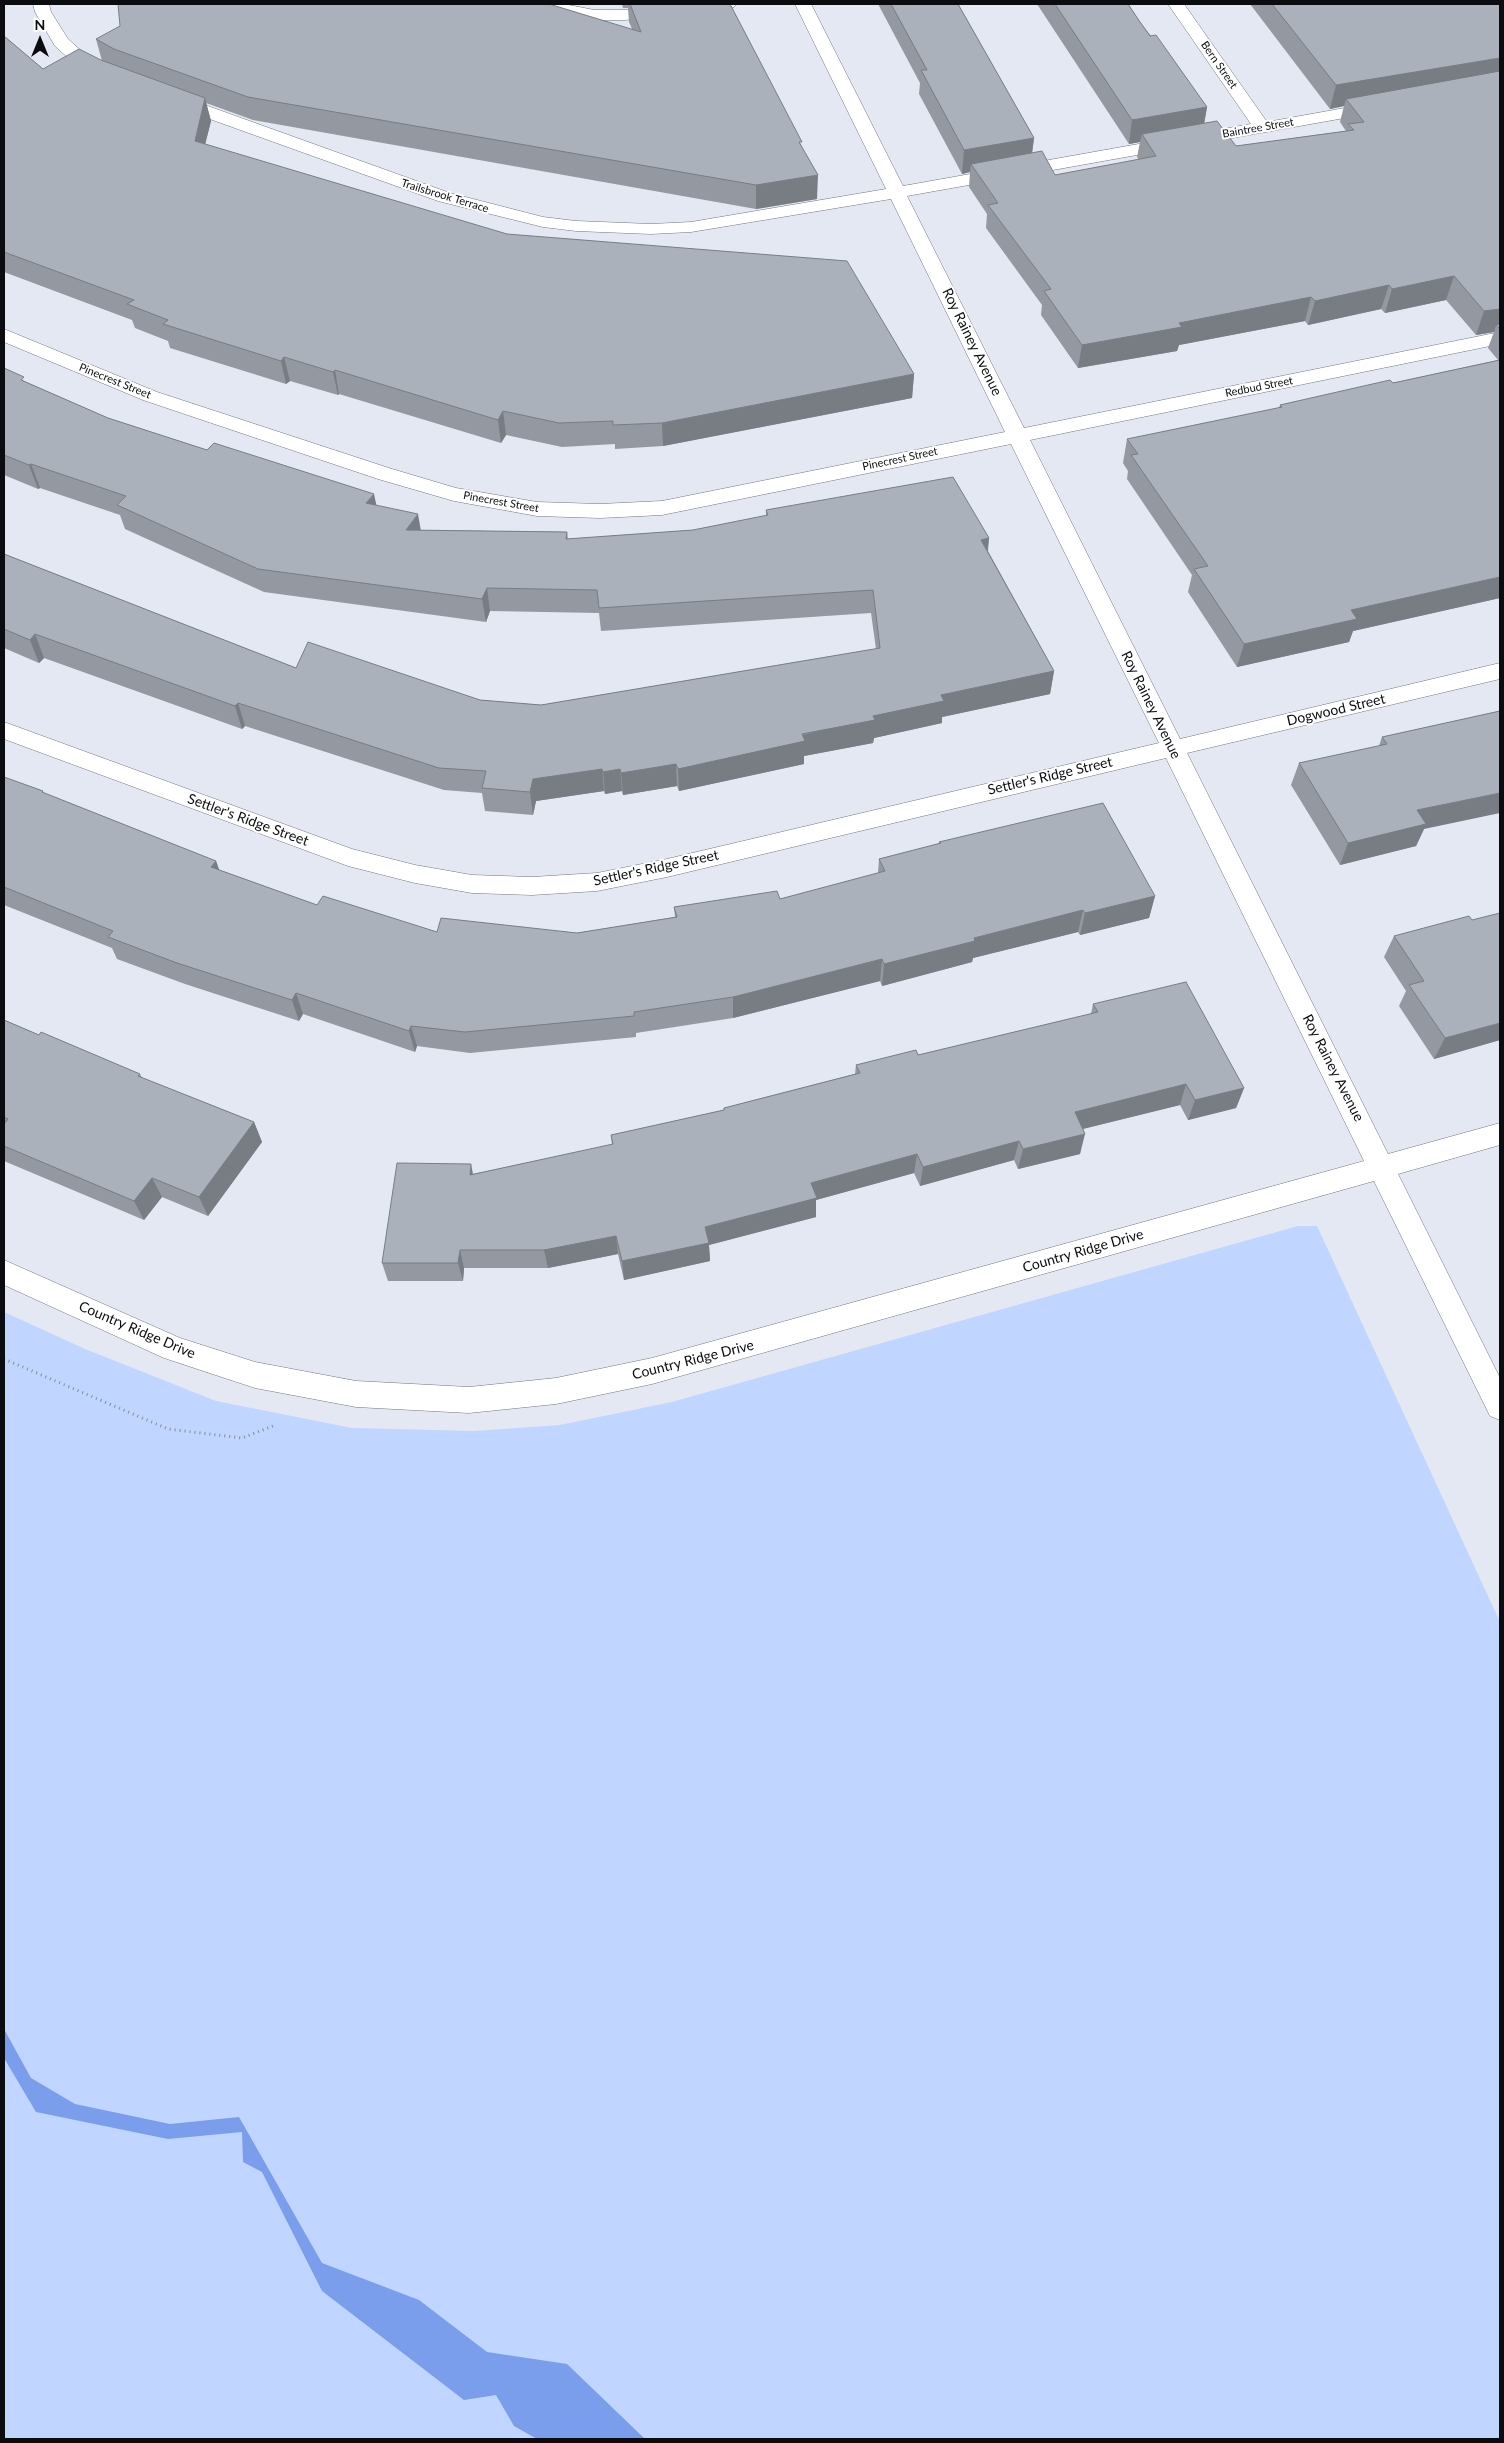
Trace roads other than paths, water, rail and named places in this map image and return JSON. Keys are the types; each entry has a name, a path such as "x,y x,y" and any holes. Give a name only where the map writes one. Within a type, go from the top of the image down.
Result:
{"street":[{"path":"41,4 43,12 61,42 82,61 123,81"},
{"path":"543,4 594,14 625,14 728,4"},
{"name":"Roy Rainey Avenue","path":"803,4 1500,1407"},
{"name":"Bern Street","path":"1176,4 1262,127"},
{"name":"Trailsbrook Terrace","path":"157,94 444,197 543,222 576,226 651,229 691,227 898,192"},
{"name":"Baintree Street","path":"898,192 1395,104"},
{"name":"Pinecrest Street","path":"4,335 150,396 385,474 454,494 537,509 600,511 662,508 1018,435"},
{"name":"Redbud Street","path":"1018,435 1500,338"},
{"name":"Dogwood Street","path":"1172,748 1500,671"},
{"name":"Settler's Ridge Street","path":"4,730 348,857 415,874 472,884 532,886 597,882 667,868 1172,748"},
{"name":"Country Ridge Drive","path":"4,1272 174,1348 255,1375 356,1394 469,1400 556,1391 736,1350 1500,1134"}],"water":[{"path":"4,2029 31,2078 75,2104 170,2124 239,2117 322,2263 419,2300 487,2352 567,2364 645,2439 537,2439 514,2426 496,2395 464,2400 322,2291 262,2172 243,2162 242,2132 168,2139 36,2112 4,2058"}]}
